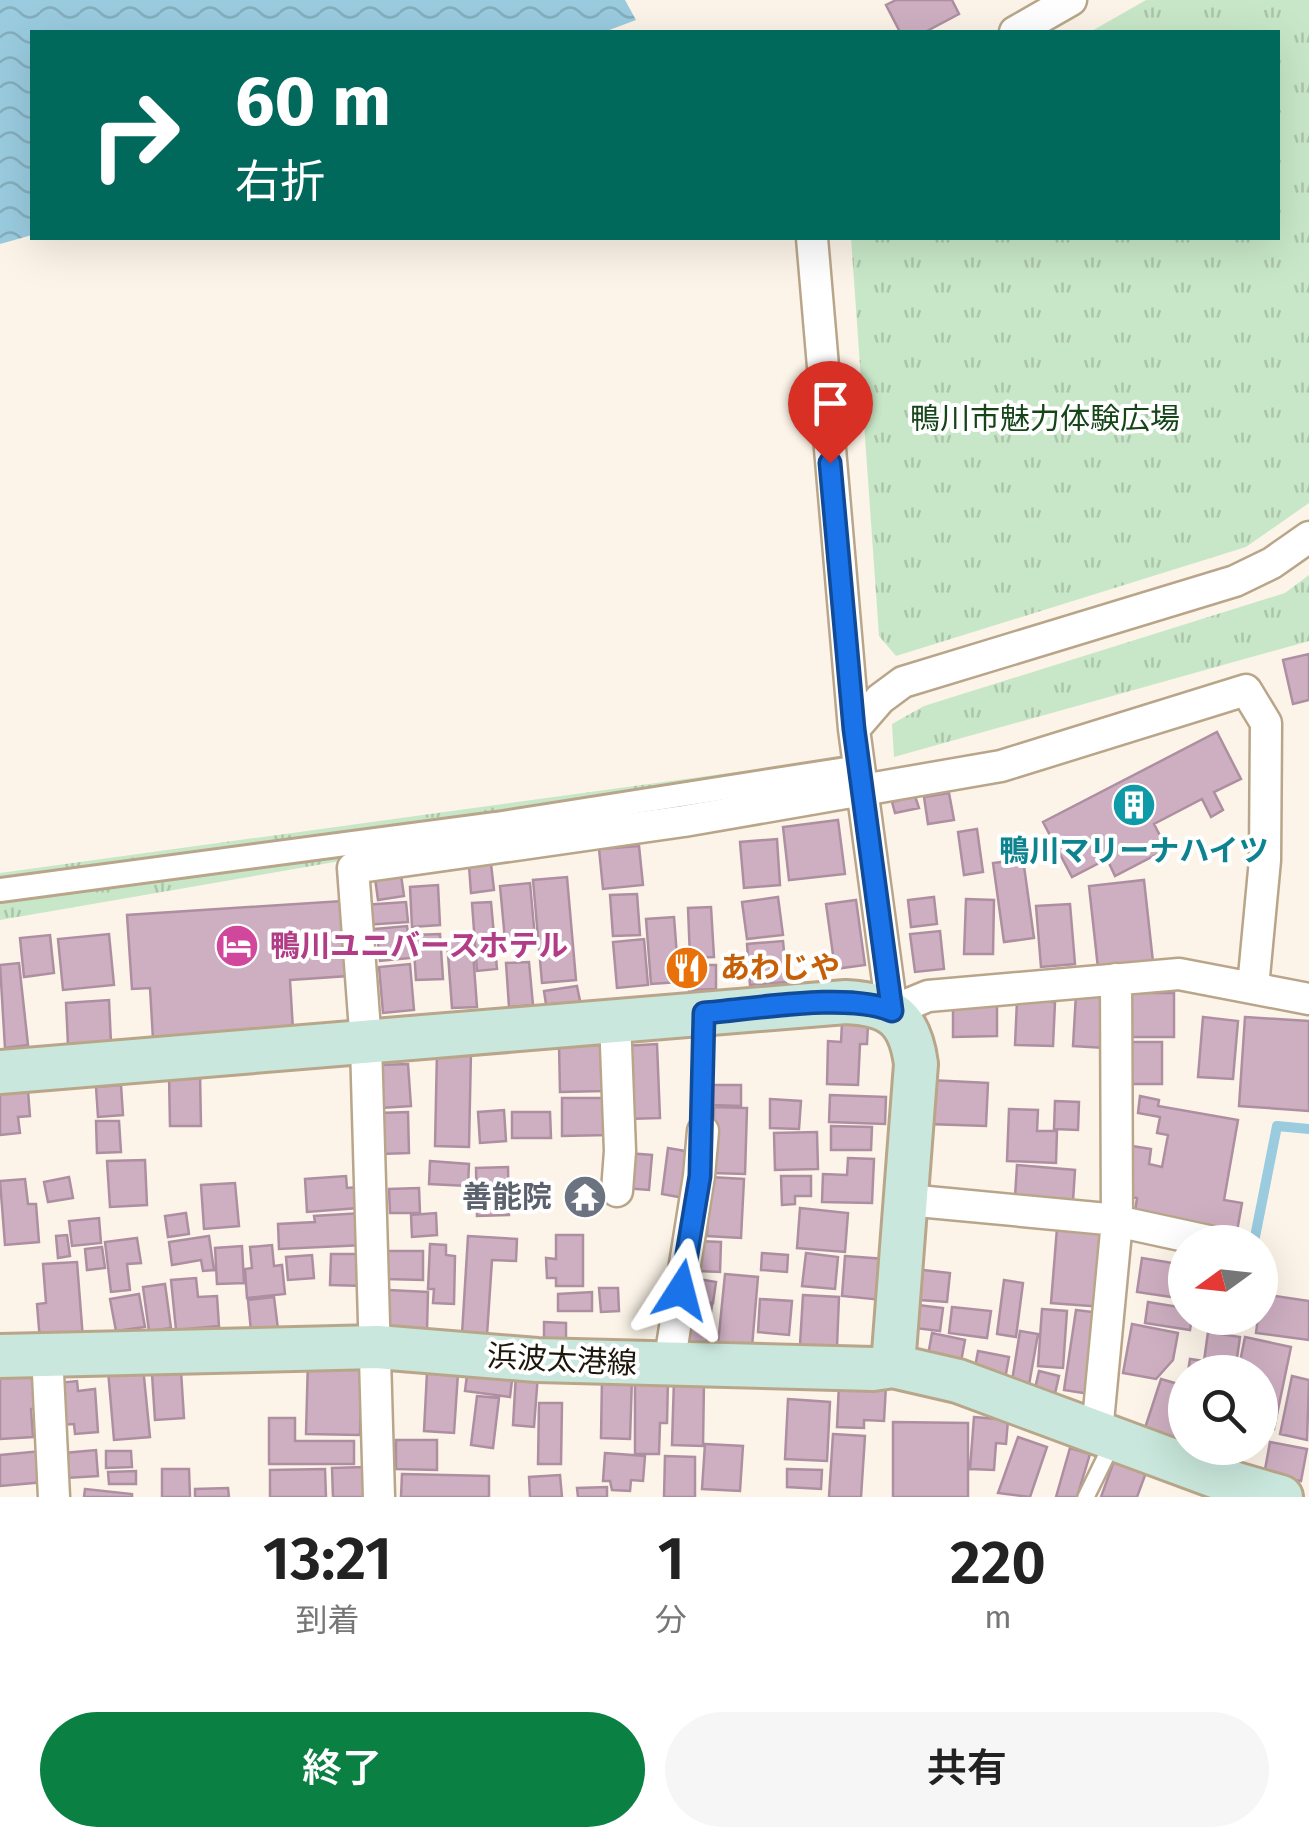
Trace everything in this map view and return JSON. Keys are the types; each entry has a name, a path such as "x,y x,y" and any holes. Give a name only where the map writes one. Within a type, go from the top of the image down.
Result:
{"main road":[{"path":"0,1072 366,1044 615,1019 874,1003 892,1011 908,1035 916,1064 893,1366"},
{"name":"浜波太港線","path":"0,1356 376,1347 537,1360 669,1365 873,1369 893,1366 958,1380 1106,1435 1235,1491 1282,1497"}],"street":[{"path":"1018,30 1071,0"},
{"path":"812,240 854,729 892,1011 928,996 1179,974 1309,999"},
{"path":"854,729 880,699 903,682 1235,580 1272,562 1309,537"},
{"path":"0,890 496,824 860,779 1001,766 1246,690 1266,722 1265,860 1253,987"},
{"path":"380,1497 366,1044 353,868 684,822 860,779"},
{"path":"1106,1435 1117,1220 1116,979"},
{"path":"615,1019 620,1150 617,1191"},
{"path":"669,1365 700,1176 702,1130"},
{"path":"907,1200 1117,1220 1168,1232"},
{"path":"47,1353 54,1497"}],"lane":[{"path":"702,1130 704,1013"},
{"path":"1086,1497 1106,1435"}],"green space":[{"name":"鴨川市魅力体験広場","path":"1146,0 1309,0 1309,503 1246,547 896,656 879,636 851,240 1280,240 1280,30 1094,30"},
{"path":"1309,575 1309,641 894,757 892,724 924,706 1285,593"},
{"path":"838,758 834,786 352,859 0,920 0,873"}],"water":[{"path":"0,0 625,0 636,20 609,30 30,30 30,236 0,244"}],"building":[{"path":"896,0 952,0 959,14 929,30 899,30 886,5"},
{"path":"1309,654 1309,700 1293,704 1283,660"},
{"name":"鴨川マリーナハイツ","path":"1217,732 1241,779 1214,792 1223,810 1211,817 1202,799 1154,824 1167,849 1115,876 1107,859 1072,877 1043,822"},
{"path":"949,793 954,820 928,824 924,797"},
{"path":"915,796 919,808 895,813 892,802"},
{"path":"838,820 845,874 789,880 783,827"},
{"path":"977,829 983,872 964,875 958,832"},
{"path":"777,839 780,885 744,888 740,842"},
{"path":"639,846 643,885 603,889 599,849"},
{"path":"1023,859 1034,938 1004,942 993,863"},
{"path":"491,864 494,890 471,893 469,866"},
{"path":"401,875 404,896 378,900 375,878"},
{"path":"567,877 576,980 542,983 533,880"},
{"path":"1144,880 1153,962 1098,968 1089,886"},
{"path":"530,883 535,938 505,940 500,886"},
{"path":"438,885 440,925 412,927 410,887"},
{"path":"637,894 640,935 613,936 610,895"},
{"path":"778,897 783,935 747,939 742,902"},
{"path":"934,897 937,924 911,927 908,900"},
{"path":"966,899 994,900 993,954 964,954"},
{"path":"856,900 865,965 835,969 826,904"},
{"name":"鴨川ユニバースホテル","path":"342,901 348,976 290,980 293,1030 153,1039 150,988 132,989 127,915"},
{"path":"406,902 408,922 364,925 363,905"},
{"path":"491,902 497,969 477,971 472,903"},
{"path":"1070,904 1075,964 1041,967 1036,906"},
{"path":"711,907 714,957 690,958 688,908"},
{"path":"674,917 679,982 651,984 646,919"},
{"path":"407,926 411,958 380,961 378,942 365,943 364,930"},
{"path":"940,931 944,969 915,972 910,934"},
{"path":"109,934 114,985 63,990 58,939"},
{"path":"440,934 443,979 416,980 413,935"},
{"path":"50,935 54,973 24,977 20,938"},
{"path":"472,939 477,1007 452,1008 447,941"},
{"path":"644,939 648,985 617,988 613,942"},
{"path":"783,941 787,982 750,985 747,944"},
{"path":"529,962 533,1005 509,1007 506,963"},
{"path":"19,963 28,1045 5,1048 0,965"},
{"path":"410,964 414,1010 383,1013 379,967"},
{"path":"689,965 716,965 716,989 689,990"},
{"path":"577,986 581,1006 547,1011 544,991"},
{"path":"1128,993 1174,993 1174,1037 1128,1037"},
{"path":"1076,994 1108,996 1105,1048 1073,1046"},
{"path":"109,1000 111,1043 68,1045 66,1003"},
{"path":"1017,1000 1055,1002 1053,1046 1015,1045"},
{"path":"997,1004 997,1036 953,1037 953,1005"},
{"path":"1203,1017 1238,1021 1233,1079 1198,1077"},
{"path":"1245,1017 1309,1021 1309,1111 1239,1106"},
{"path":"842,1023 868,1024 867,1044 860,1044 858,1085 827,1084 828,1041 841,1042"},
{"path":"1125,1042 1162,1042 1162,1084 1126,1084"},
{"path":"657,1044 660,1118 627,1119 624,1046"},
{"path":"559,1045 604,1045 604,1091 560,1092"},
{"path":"437,1051 471,1051 469,1147 435,1146"},
{"path":"408,1064 411,1106 381,1108 379,1065"},
{"path":"200,1073 201,1126 170,1126 169,1074"},
{"path":"929,1080 988,1083 986,1126 927,1124"},
{"path":"121,1085 123,1115 98,1117 96,1087"},
{"path":"713,1085 741,1085 741,1106 713,1105"},
{"path":"28,1091 30,1116 18,1117 20,1133 0,1135 0,1093"},
{"path":"830,1095 886,1097 885,1124 829,1122"},
{"path":"1140,1096 1159,1100 1158,1106 1238,1120 1224,1200 1242,1203 1238,1225 1168,1225 1134,1219 1137,1198 1123,1196 1132,1146 1151,1149 1149,1164 1162,1167 1168,1135 1157,1133 1160,1117 1138,1113"},
{"path":"562,1098 607,1098 608,1135 562,1136"},
{"path":"770,1099 801,1101 799,1129 770,1128"},
{"path":"1055,1101 1079,1102 1078,1130 1054,1129"},
{"path":"714,1107 747,1108 745,1174 713,1173"},
{"path":"1009,1109 1038,1110 1037,1131 1057,1131 1056,1163 1007,1161"},
{"path":"504,1110 506,1141 480,1143 478,1112"},
{"path":"408,1112 409,1153 380,1154 378,1113"},
{"path":"512,1112 550,1112 551,1138 512,1138"},
{"path":"96,1121 119,1121 121,1152 97,1153"},
{"path":"831,1126 872,1127 871,1150 831,1150"},
{"path":"817,1132 818,1169 775,1170 774,1133"},
{"path":"668,1148 691,1152 684,1198 662,1194"},
{"path":"627,1153 652,1155 649,1190 624,1188"},
{"path":"848,1158 874,1159 872,1203 822,1202 823,1174 847,1175"},
{"path":"145,1160 147,1205 110,1207 107,1161"},
{"path":"430,1161 469,1164 468,1186 429,1184"},
{"path":"1017,1165 1075,1170 1073,1201 1015,1197"},
{"path":"508,1167 509,1215 477,1216 476,1168"},
{"path":"346,1176 347,1188 357,1187 358,1208 307,1212 305,1179"},
{"path":"781,1176 811,1176 811,1196 795,1196 795,1204 782,1205"},
{"path":"69,1177 73,1198 48,1202 44,1182"},
{"path":"710,1177 744,1179 741,1238 707,1236"},
{"path":"25,1179 28,1204 36,1204 39,1242 5,1245 0,1181"},
{"name":"善能院","path":"580,1182 599,1186 598,1209 571,1208 572,1185"},
{"path":"235,1183 239,1226 204,1229 201,1185"},
{"path":"419,1188 420,1213 390,1213 389,1189"},
{"path":"800,1208 848,1213 845,1252 797,1248"},
{"path":"186,1213 189,1234 168,1237 165,1216"},
{"path":"362,1213 364,1245 279,1249 278,1224 315,1222 314,1216"},
{"path":"436,1213 437,1235 412,1237 411,1215"},
{"path":"99,1218 101,1243 72,1246 69,1221"},
{"path":"1057,1228 1110,1233 1103,1307 1051,1303"},
{"path":"67,1235 70,1256 58,1258 56,1236"},
{"path":"556,1235 583,1235 583,1286 556,1286 556,1278 547,1278 546,1258 556,1259"},
{"path":"209,1236 214,1270 203,1271 201,1260 172,1265 169,1242"},
{"path":"468,1236 517,1239 516,1261 492,1260 487,1335 462,1334"},
{"path":"137,1238 141,1263 127,1264 130,1290 111,1292 105,1242"},
{"path":"698,1241 721,1242 720,1272 698,1271"},
{"path":"430,1244 446,1245 446,1255 455,1256 454,1304 433,1303 434,1289 428,1289"},
{"path":"272,1245 274,1266 282,1265 285,1294 247,1298 245,1269 252,1268 250,1247"},
{"path":"242,1246 244,1283 217,1284 215,1248"},
{"path":"102,1247 105,1268 87,1270 85,1249"},
{"path":"387,1251 423,1251 423,1280 386,1279"},
{"path":"762,1253 788,1255 787,1272 761,1270"},
{"path":"806,1253 838,1257 835,1289 802,1286"},
{"path":"331,1254 364,1254 364,1286 330,1285"},
{"path":"312,1255 314,1278 288,1280 286,1257"},
{"path":"845,1256 885,1259 882,1300 842,1296"},
{"path":"1142,1258 1168,1262 1168,1297 1137,1292"},
{"path":"77,1262 83,1339 40,1341 37,1304 46,1303 43,1264"},
{"path":"923,1270 950,1273 947,1302 920,1300"},
{"path":"725,1274 758,1277 752,1347 718,1344"},
{"path":"687,1277 716,1282 713,1303 684,1299"},
{"path":"196,1278 198,1297 217,1296 219,1326 176,1330 171,1280"},
{"path":"1004,1280 1023,1283 1016,1337 997,1334"},
{"path":"165,1284 171,1328 149,1331 143,1287"},
{"path":"599,1288 618,1288 619,1311 601,1312"},
{"path":"388,1290 428,1292 427,1330 387,1328"},
{"path":"592,1292 592,1311 558,1311 558,1294"},
{"path":"139,1294 145,1327 116,1331 110,1299"},
{"path":"803,1295 839,1297 837,1347 800,1345"},
{"path":"1278,1296 1309,1301 1309,1340 1271,1335 1278,1335"},
{"path":"274,1297 278,1329 251,1331 248,1300"},
{"path":"760,1299 792,1301 789,1335 758,1332"},
{"path":"684,1301 712,1305 706,1345 678,1341"},
{"path":"1148,1302 1168,1305 1168,1327 1145,1323"},
{"path":"918,1305 943,1308 940,1331 915,1328"},
{"path":"952,1307 991,1311 987,1338 949,1333"},
{"path":"1042,1309 1067,1311 1063,1368 1038,1366"},
{"path":"1076,1310 1101,1313 1090,1394 1064,1390"},
{"path":"544,1322 566,1323 566,1344 544,1344"},
{"path":"1132,1324 1178,1335 1174,1355 1168,1355 1168,1366 1156,1379 1123,1373"},
{"path":"1020,1331 1038,1334 1029,1385 1012,1381"},
{"path":"932,1333 965,1340 960,1367 927,1361"},
{"path":"1208,1335 1240,1337 1237,1355 1205,1355"},
{"path":"1245,1337 1291,1347 1278,1410 1278,1355 1241,1355"},
{"path":"978,1351 1009,1357 1005,1379 974,1373"},
{"path":"308,1359 361,1360 360,1435 306,1434"},
{"path":"143,1367 150,1437 114,1440 108,1370"},
{"path":"468,1367 513,1372 510,1397 465,1391"},
{"path":"38,1371 41,1408 31,1409 33,1437 0,1439 0,1374"},
{"path":"181,1371 184,1418 155,1420 152,1374"},
{"path":"1039,1371 1059,1376 1054,1398 1034,1393"},
{"path":"427,1372 458,1373 454,1433 424,1431"},
{"path":"516,1373 538,1374 534,1427 513,1425"},
{"path":"1292,1376 1309,1380 1307,1440 1280,1434"},
{"path":"602,1378 632,1378 630,1439 601,1438"},
{"path":"635,1378 668,1379 667,1423 660,1423 659,1454 635,1454"},
{"path":"674,1379 704,1381 703,1446 672,1445"},
{"path":"1161,1379 1168,1381 1168,1435 1145,1428"},
{"path":"77,1381 78,1391 95,1389 98,1432 75,1434 74,1424 60,1425 57,1383"},
{"path":"839,1384 886,1385 884,1421 864,1420 864,1428 837,1427"},
{"path":"477,1396 499,1398 493,1448 471,1445"},
{"path":"788,1399 830,1402 827,1461 785,1459"},
{"path":"539,1403 562,1403 561,1464 538,1464"},
{"path":"974,1417 1008,1420 1006,1444 996,1443 994,1470 970,1469"},
{"path":"269,1418 295,1418 295,1441 354,1441 354,1464 269,1464"},
{"path":"893,1422 968,1423 968,1497 893,1497"},
{"path":"833,1434 865,1436 861,1497 829,1497"},
{"path":"1018,1437 1047,1447 1030,1497 998,1493"},
{"path":"396,1440 437,1440 437,1470 396,1469"},
{"path":"705,1444 743,1446 740,1491 702,1489"},
{"path":"1278,1444 1307,1449 1301,1481 1264,1475 1266,1465 1278,1465"},
{"path":"1070,1448 1090,1454 1077,1497 1056,1497"},
{"path":"96,1450 98,1476 66,1478 64,1453"},
{"path":"41,1451 44,1482 0,1486 0,1455"},
{"path":"106,1451 131,1451 132,1467 106,1468"},
{"path":"605,1453 645,1456 643,1481 631,1480 630,1491 612,1490 610,1481 603,1481"},
{"path":"665,1456 695,1457 695,1497 664,1497"},
{"path":"1115,1458 1147,1470 1137,1497 1101,1497"},
{"path":"365,1467 376,1497 333,1497 332,1468"},
{"path":"162,1469 189,1469 190,1497 162,1497"},
{"path":"325,1469 326,1497 270,1497 270,1470"},
{"path":"787,1469 822,1470 821,1489 787,1487"},
{"path":"136,1471 136,1484 109,1484 108,1472"},
{"path":"402,1474 489,1476 489,1497 401,1497"},
{"path":"560,1475 562,1497 530,1497 529,1477"},
{"path":"607,1487 607,1497 578,1497 577,1488"},
{"path":"228,1488 229,1497 195,1497 195,1489"},
{"path":"85,1489 132,1494 132,1497 84,1497"}],"waterway":[{"path":"1257,1225 1277,1126 1309,1129"}],"place":[{"name":"鴨川マリーナハイツ","path":"1134,805"},
{"name":"鴨川ユニバースホテル","path":"237,946"},
{"name":"あわじや","path":"687,968"},
{"name":"善能院","path":"585,1197"}],"route":[{"path":"681,1290 700,1176 704,1013 846,1002 874,1003 892,1011 854,729 830,463"}]}
